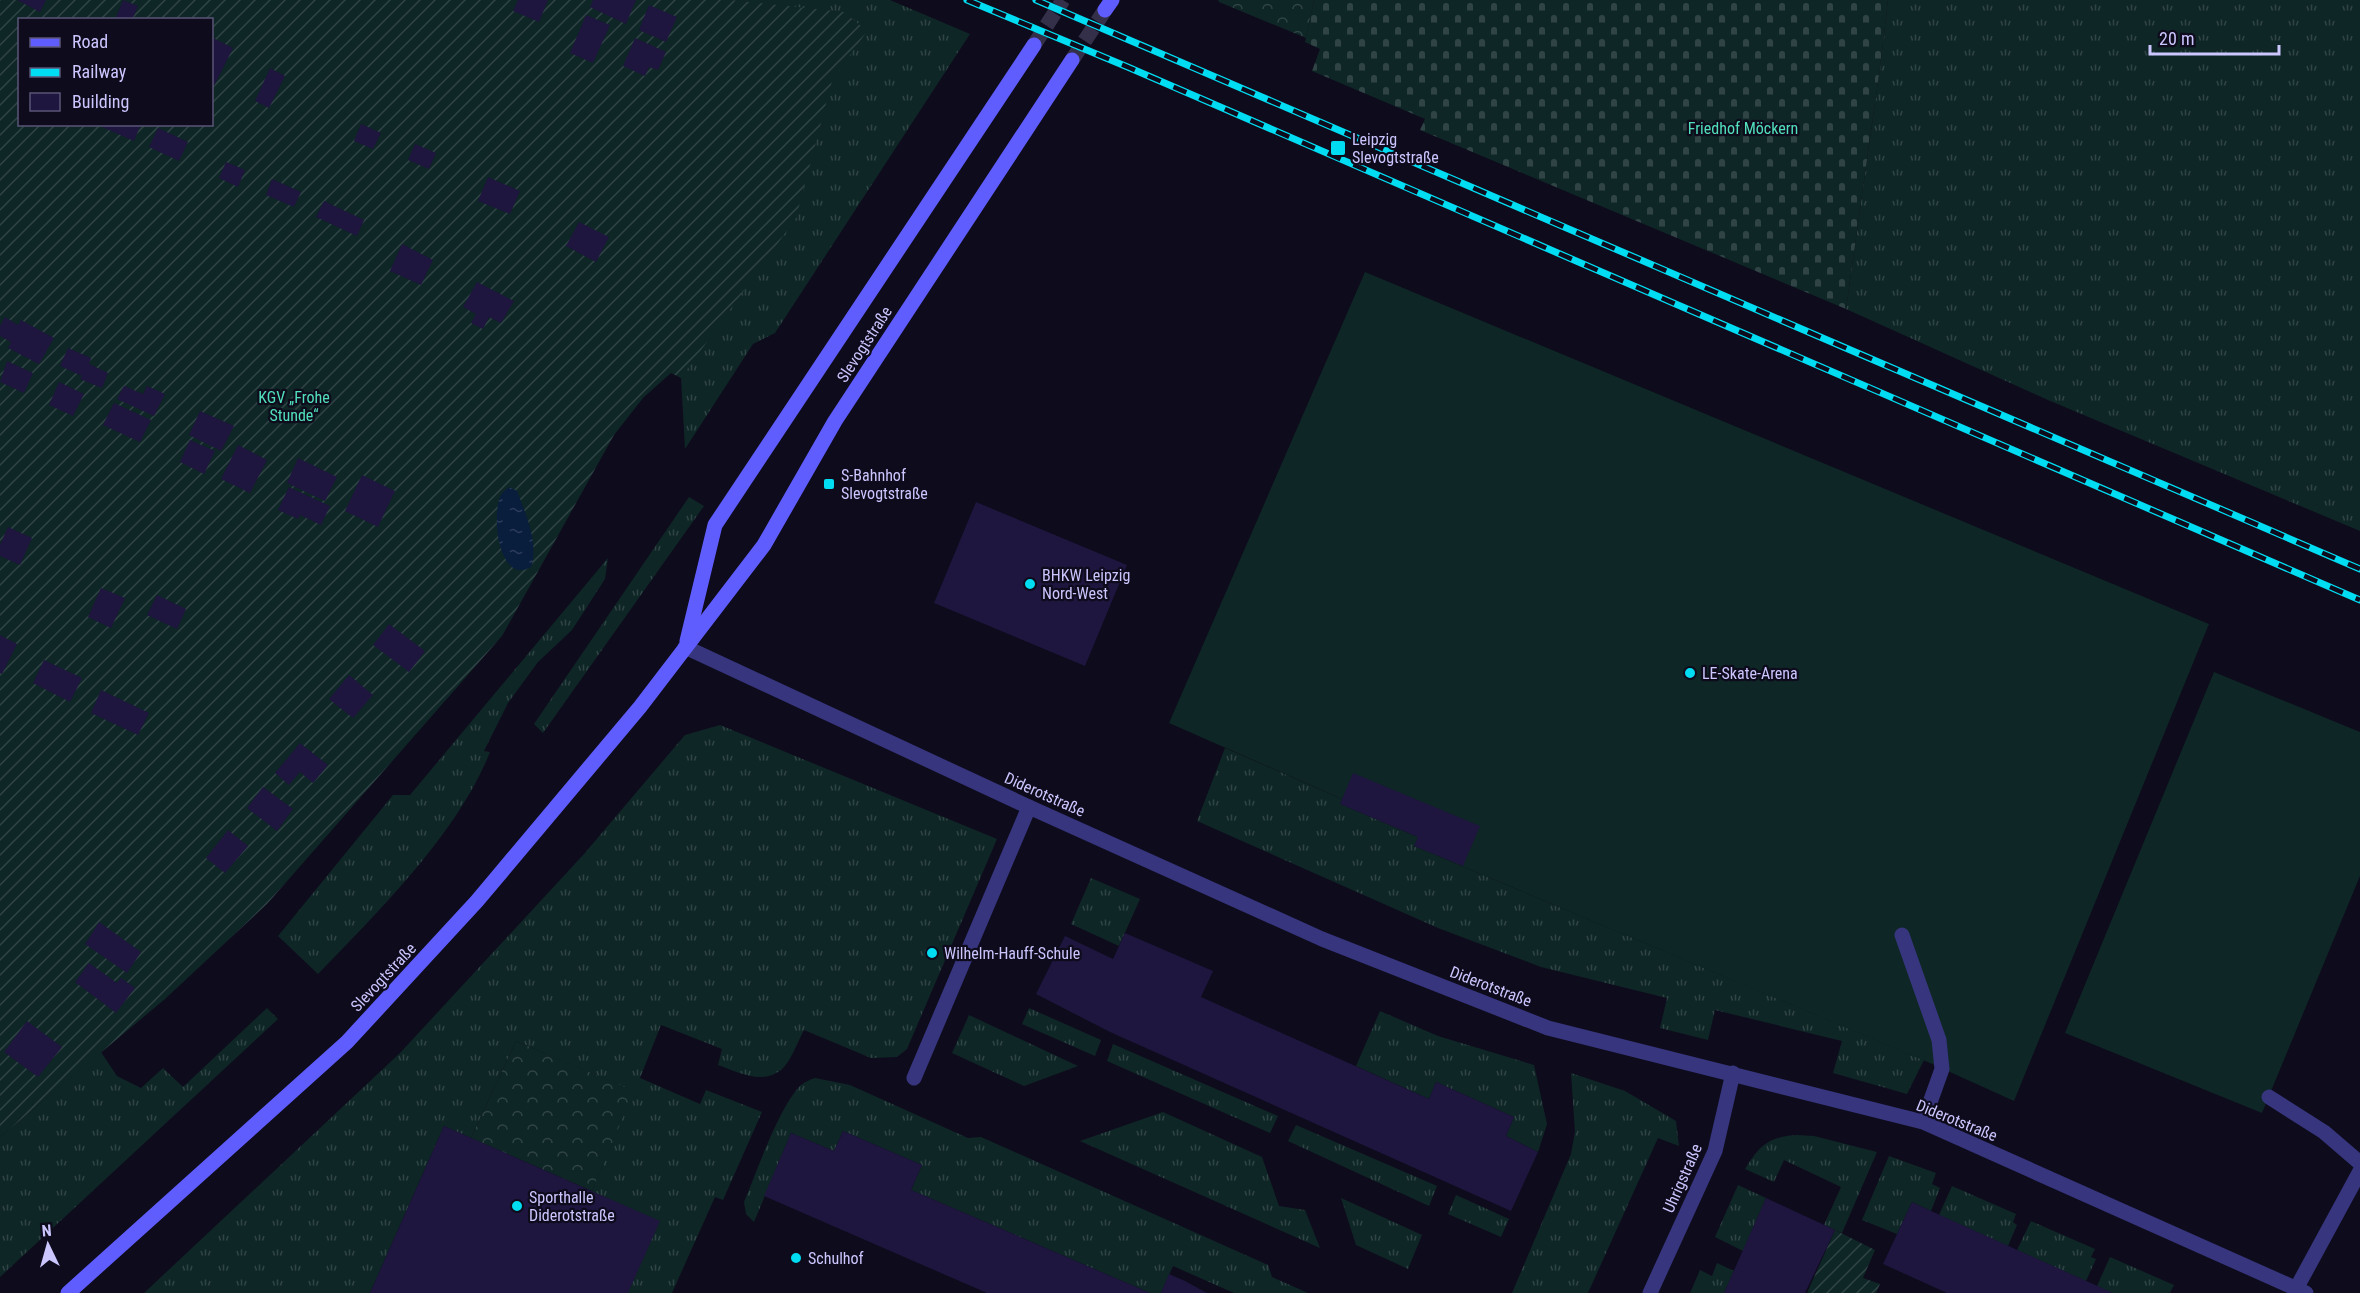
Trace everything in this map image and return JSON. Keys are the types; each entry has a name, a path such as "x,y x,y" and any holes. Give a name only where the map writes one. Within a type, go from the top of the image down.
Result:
{"main road":[{"name":"Slevogtstraße","path":"685,647 715,525 1034,45"},
{"name":"Slevogtstraße","path":"68,1293 362,1027 484,892 640,707 764,545 835,420 1072,60"}],"street":[{"name":"Diderotstraße","path":"685,647 1029,807 1322,939 1548,1028 1923,1122 2301,1291"},
{"path":"914,1078 1029,807"},
{"path":"1902,935 1939,1040 1942,1069 1923,1122"},
{"name":"Uhrigstraße","path":"1650,1293 1715,1151 1733,1073"},
{"path":"2269,1097 2324,1132 2360,1163"},
{"path":"2301,1291 2360,1171"}],"green space":[{"name":"KGV „Frohe Stunde“","path":"0,0 730,0 844,12 867,31 832,81 796,218 681,378 671,373 643,398 614,435 502,636 267,904 165,999 0,1137"},
{"path":"699,0 890,0 970,34 775,333 753,344 685,449 681,378 658,333"},
{"path":"1218,0 1314,0 1306,38"},
{"name":"Friedhof Möckern","path":"1314,0 1888,0 1846,309 1420,130 1425,119 1312,71 1320,49 1305,42"},
{"path":"1888,0 2360,0 2360,531 2048,400 1846,309"},
{"name":"LE-Skate-Arena","path":"1365,272 2209,624 2014,1101 1930,1063 1414,846 1417,836 1340,804 1342,799 1169,723"},
{"path":"689,497 704,506 543,733 534,724"},
{"path":"608,558 605,579 572,630 538,662 508,703 484,751 490,752 458,812 415,870 318,974 278,936 393,795 410,795"},
{"path":"2214,672 2360,732 2360,876 2262,1113 2065,1033"},
{"path":"720,725 997,839 907,1049 897,1057 871,1058 804,1030 784,1067 768,1076 751,1076 718,1065 722,1049 661,1025 640,1078 700,1104 706,1090 762,1112 723,1200 715,1197 672,1293 628,1293 592,1191 633,1091 516,1041 471,1138 444,1126 370,1293 144,1293 400,1053 584,854 685,735"},
{"path":"1225,748 1342,799 1340,804 1418,837 1414,846 1924,1060 1907,1094 1833,1073 1842,1041 1715,1010 1708,1040 1660,1028 1667,998 1541,967 1438,928 1197,821"},
{"path":"1091,878 1140,899 1119,946 1071,924"},
{"path":"267,1008 278,1019 0,1277 0,1137 101,1052 117,1076 141,1088 163,1068 183,1087"},
{"path":"1029,1008 1101,1040 1095,1056 1022,1024"},
{"path":"1380,1011 1438,1036 1534,1065 1547,1124 1538,1152 1506,1136 1514,1117 1436,1082 1429,1099 1356,1066"},
{"path":"969,1015 1078,1066 1024,1086 952,1053"},
{"path":"516,1041 634,1091 592,1191 471,1138"},
{"path":"1113,1044 1278,1116 1270,1133 1107,1061"},
{"path":"1571,1073 1625,1091 1676,1121 1679,1146 1658,1138 1588,1293 1512,1293 1571,1154 1575,1132"},
{"path":"815,1078 850,1085 968,1138 981,1137 1268,1265 1272,1277 1308,1293 1234,1293 1173,1266 1161,1293 1150,1293 911,1190 922,1165 843,1131 834,1151 791,1133 754,1222 746,1214 744,1202 768,1142 791,1097 801,1085"},
{"path":"1163,1112 1262,1157 1279,1206 1305,1210 1320,1248 1080,1141"},
{"path":"1296,1125 1437,1186 1429,1206 1288,1141"},
{"path":"1797,1135 1814,1136 1877,1152 1842,1233 1824,1225 1841,1187 1784,1160 1774,1182 1745,1169 1760,1148 1772,1140"},
{"path":"1889,1156 1936,1173 1932,1184 1940,1188 1931,1211 1912,1202 1897,1234 1862,1220"},
{"path":"1738,1185 1766,1198 1743,1251 1715,1237"},
{"path":"1952,1186 2016,1214 2013,1222 2017,1225 2008,1246 1939,1215"},
{"path":"1456,1195 1509,1219 1501,1237 1448,1214"},
{"path":"1341,1198 1422,1235 1408,1269 1356,1245"},
{"path":"2031,1221 2095,1249 2091,1257 2096,1259 2086,1281 2017,1250"},
{"path":"1835,1230 1875,1250 1863,1278 1880,1284 1876,1293 1807,1293"},
{"path":"2110,1257 2174,1285 2170,1293 2112,1293 2097,1286"},
{"path":"1717,1263 1734,1271 1724,1293 1690,1293 1700,1270 1712,1276"}],"water":[{"path":"509,487 517,491 532,539 531,567 520,570 511,566 504,557 497,529 498,502 502,493"}],"building":[{"path":"17,0 46,0 40,12"},
{"path":"123,0 138,6 133,18 116,18"},
{"path":"518,0 548,0 539,22 513,11"},
{"path":"593,0 636,0 626,24 590,7"},
{"path":"649,5 677,17 666,42 639,30"},
{"path":"586,15 610,25 593,63 570,53"},
{"path":"213,38 233,48 213,86"},
{"path":"635,38 666,52 658,70 649,67 645,76 623,66"},
{"path":"270,68 285,76 269,108 255,101"},
{"path":"361,124 381,133 373,149 354,141"},
{"path":"102,126 140,126 134,141"},
{"path":"158,128 188,142 179,161 149,147"},
{"path":"415,144 436,153 429,169 408,160"},
{"path":"226,162 245,170 238,187 219,178"},
{"path":"488,177 520,191 510,214 478,201"},
{"path":"272,179 301,192 294,207 266,195"},
{"path":"324,201 364,220 357,236 316,217"},
{"path":"579,222 609,237 596,262 566,246"},
{"path":"402,244 433,260 421,285 390,271"},
{"path":"477,282 514,301 501,323 489,317 483,329 471,323 476,314 463,307"},
{"path":"5,317 18,325 21,320 54,338 39,364 8,348 11,342 0,336 0,326"},
{"path":"68,348 91,358 89,364 108,373 102,388 80,379 82,376 60,366"},
{"path":"7,361 33,373 24,393 0,382"},
{"path":"59,382 84,394 73,416 49,405"},
{"path":"124,386 143,394 147,386 165,394 154,416 117,399"},
{"path":"114,403 151,420 140,442 103,425"},
{"path":"200,411 234,426 221,451 189,435"},
{"path":"190,440 215,451 204,474 180,462"},
{"path":"238,445 267,460 250,493 221,479"},
{"path":"298,458 337,477 325,501 287,483"},
{"path":"362,475 395,491 378,527 345,511"},
{"path":"289,487 330,506 321,525 300,515 298,519 278,510"},
{"name":"BHKW Leipzig Nord-West","path":"976,502 1127,565 1085,666 934,603"},
{"path":"8,527 32,538 20,565 0,556 0,545"},
{"path":"101,588 125,598 111,628 88,617"},
{"path":"157,595 186,609 177,629 147,615"},
{"path":"389,624 425,651 409,672 373,645"},
{"path":"0,635 17,644 2,674 0,673"},
{"path":"44,660 82,678 70,702 33,683"},
{"path":"349,675 373,695 353,718 329,699"},
{"path":"101,690 149,713 138,735 91,713"},
{"path":"300,743 328,765 313,783 300,772 289,785 275,773"},
{"path":"1353,773 1480,826 1463,866 1414,846 1418,837 1340,804"},
{"path":"263,787 293,809 277,831 247,808"},
{"path":"228,830 248,846 225,873 206,858"},
{"path":"99,922 141,952 127,973 85,944"},
{"path":"1125,933 1213,971 1201,997 1429,1099 1436,1082 1514,1117 1506,1136 1538,1152 1511,1211 1110,1032 1036,994 1065,936 1113,959"},
{"path":"89,963 117,983 121,978 135,988 116,1013 75,982"},
{"path":"27,1021 62,1047 38,1077 4,1052"},
{"name":"Sporthalle Diderotstraße","path":"444,1126 660,1221 628,1293 370,1293"},
{"path":"843,1131 922,1165 911,1190 1150,1293 987,1293 764,1196 791,1133 834,1151"},
{"path":"1766,1198 1835,1230 1805,1293 1724,1293"},
{"path":"1912,1202 2113,1293 1947,1293 1883,1264"},
{"path":"1169,1274 1185,1281 1207,1293 1161,1293"}],"tunnel":[{"path":"1034,45 1063,0"},
{"path":"1072,60 1105,10"}],"railway":[{"path":"967,0 1130,68 2360,600"},
{"path":"1036,0 2360,569"}],"place":[{"name":"Leipzig Slevogtstraße","path":"1338,148"},
{"name":"S-Bahnhof Slevogtstraße","path":"829,484"},
{"name":"BHKW Leipzig Nord-West","path":"1030,584"},
{"name":"LE-Skate-Arena","path":"1690,673"},
{"name":"Wilhelm-Hauff-Schule","path":"932,953"},
{"name":"Sporthalle Diderotstraße","path":"517,1206"},
{"name":"Schulhof","path":"796,1258"}]}
